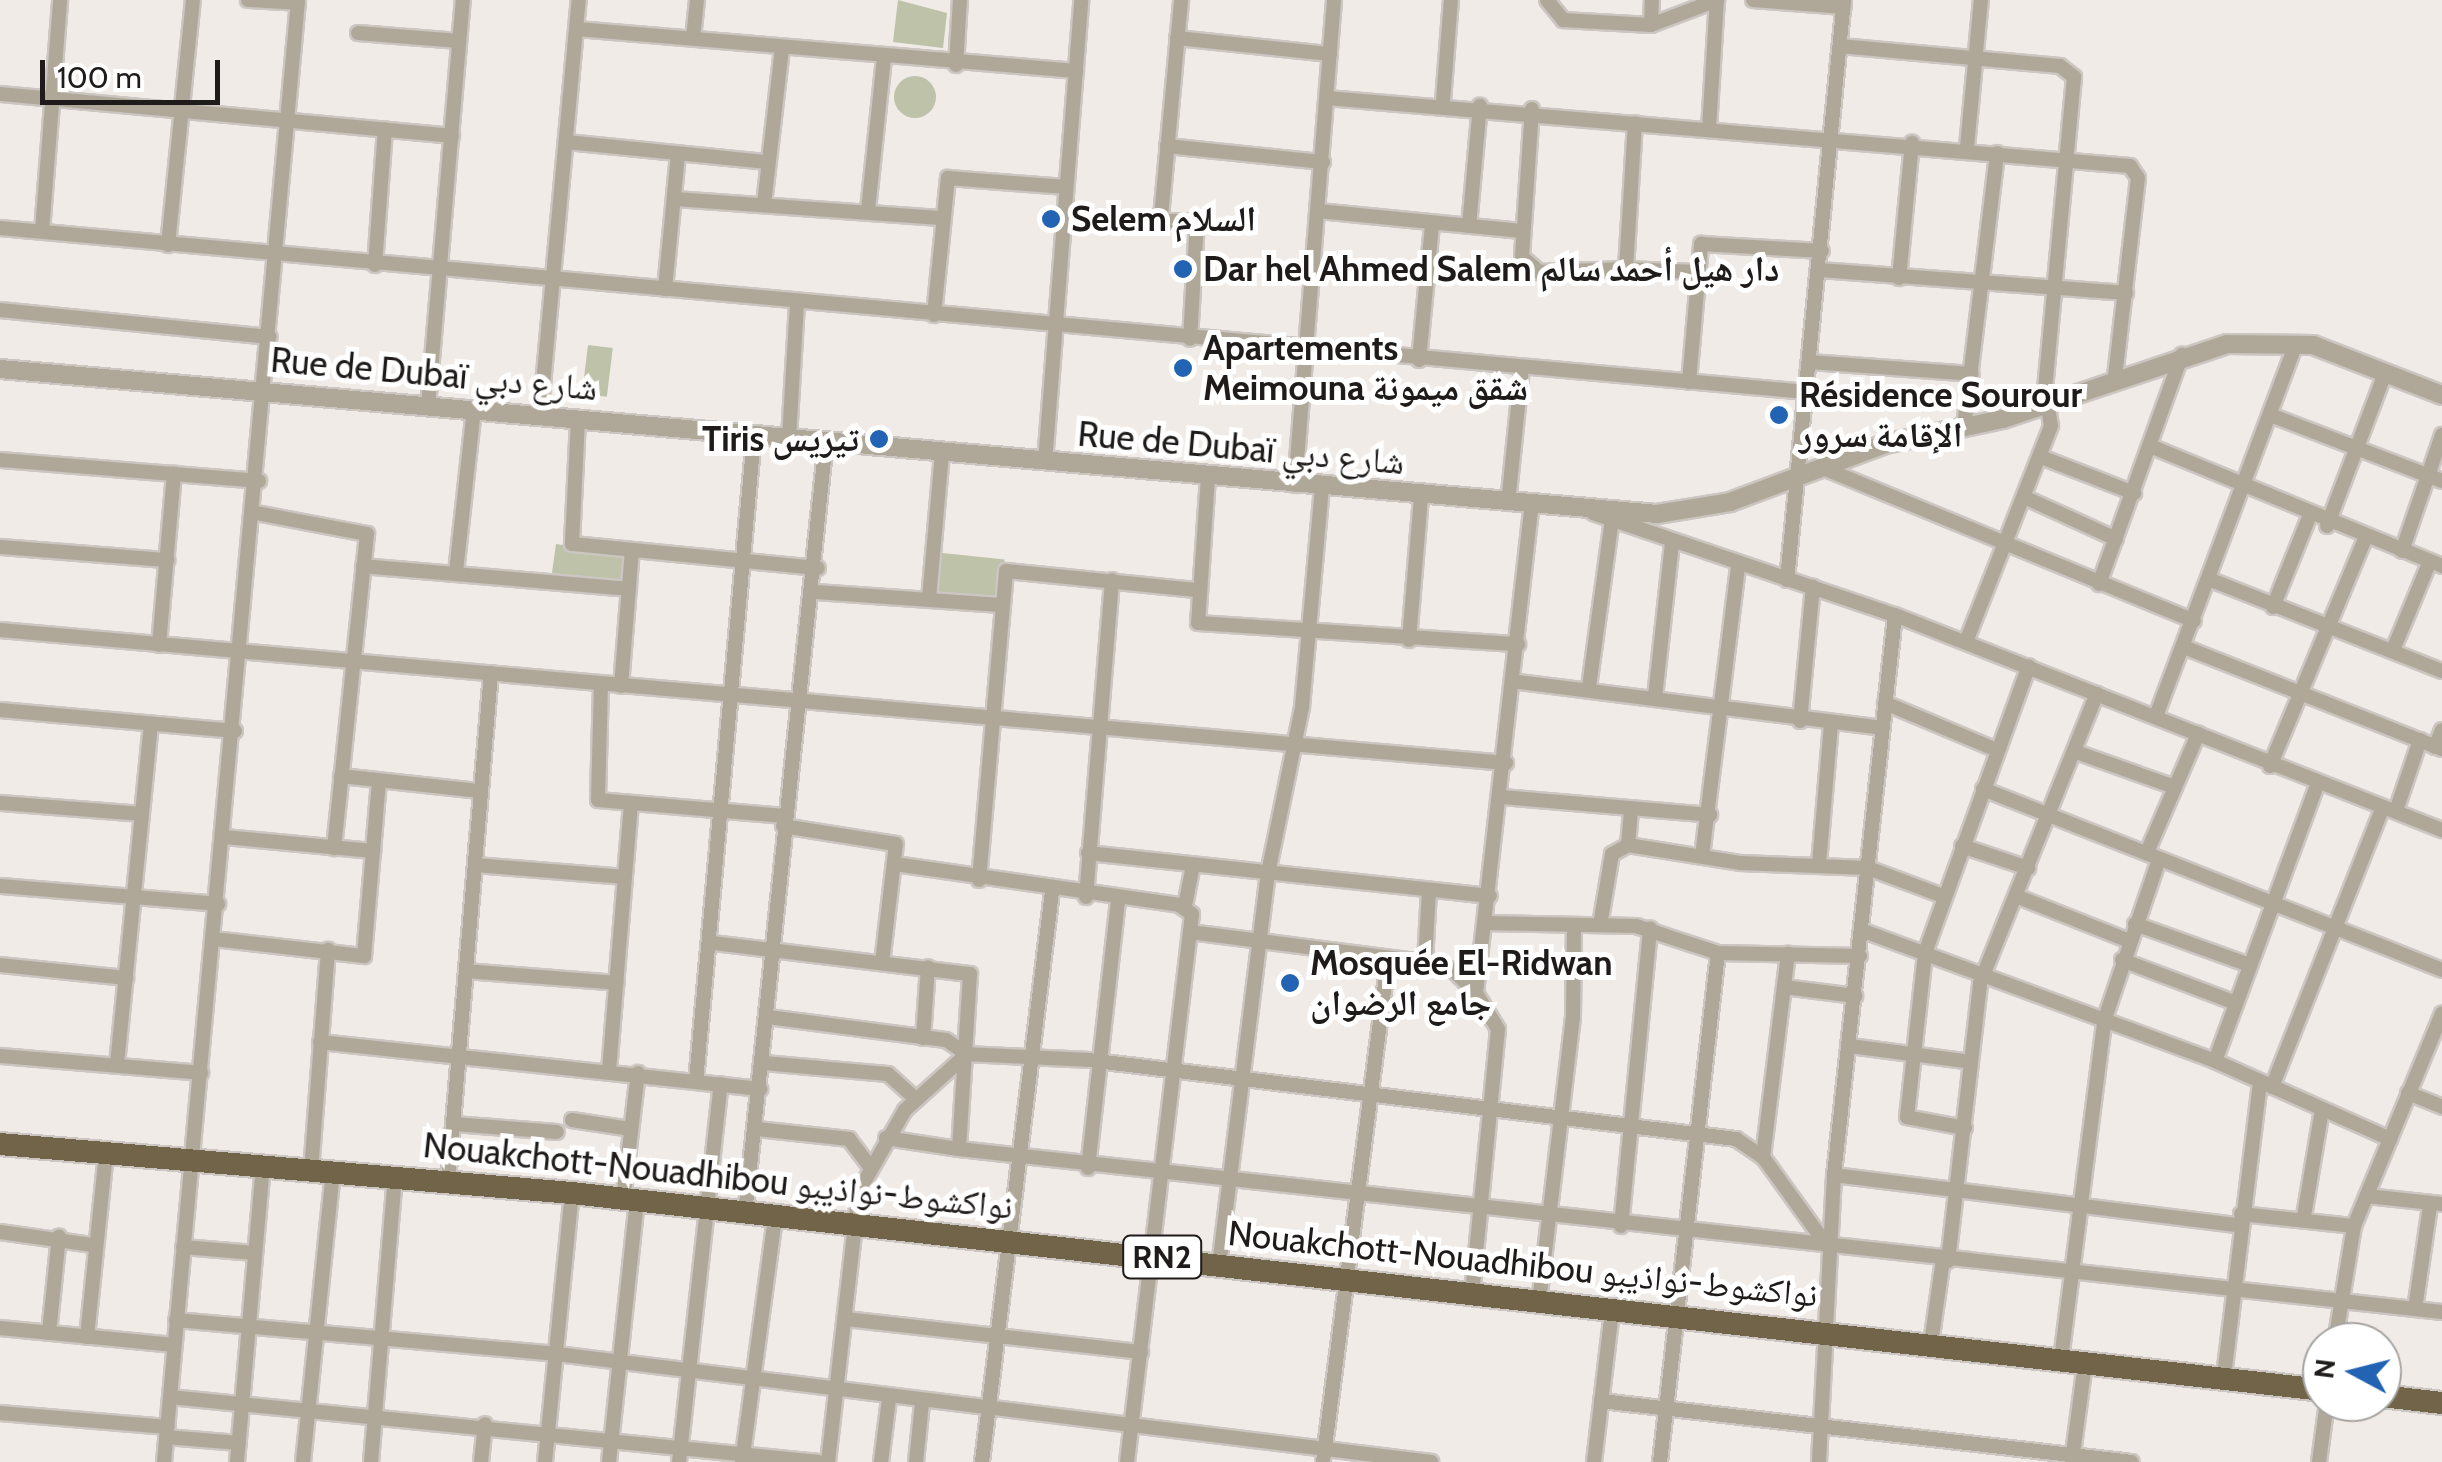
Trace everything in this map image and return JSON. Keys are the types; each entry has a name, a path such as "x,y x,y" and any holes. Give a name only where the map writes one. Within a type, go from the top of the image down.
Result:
{"highway":[{"name":"Nouakchott-Nouadhibou نواكشوط-نواذيبو","path":"0,1144 572,1193 2302,1387"},
{"path":"2402,1398 2442,1403"}],"street":[{"path":"42,231 60,0"},
{"path":"168,245 177,110 193,0"},
{"path":"164,1462 268,390 298,1 248,0"},
{"path":"428,406 463,0"},
{"path":"540,417 580,0"},
{"path":"694,38 697,0"},
{"path":"956,64 960,0"},
{"path":"1045,462 1082,0"},
{"path":"1161,217 1181,0"},
{"path":"1295,485 1334,0"},
{"path":"1443,101 1451,0"},
{"path":"1547,0 1563,20 1650,25 1717,0 1710,129"},
{"path":"1650,25 1652,0"},
{"path":"1753,0 1844,4 1787,580"},
{"path":"1967,147 1981,0"},
{"path":"577,28 884,58 1076,70"},
{"path":"358,33 459,41"},
{"path":"1177,38 1330,54"},
{"path":"1840,46 1977,57 2070,71 2048,404 2041,457 1966,642"},
{"path":"764,204 782,48"},
{"path":"868,210 884,58"},
{"path":"0,94 452,136"},
{"path":"1327,98 1443,101 1635,123 1967,147 2136,172 2115,378"},
{"path":"1469,226 1480,105"},
{"path":"1532,109 1522,231 1530,270 1696,272"},
{"path":"1626,269 1635,123"},
{"path":"375,265 384,129"},
{"path":"566,142 768,162"},
{"path":"1899,278 1912,143"},
{"path":"1167,146 1323,162"},
{"path":"665,290 678,154"},
{"path":"1964,427 1997,154"},
{"path":"934,315 944,218 953,176 1066,187"},
{"path":"675,199 944,218"},
{"path":"1318,211 1522,231"},
{"path":"1065,221 1161,217 1199,226 1190,339"},
{"path":"1420,360 1432,224"},
{"path":"0,228 1304,350 1807,392"},
{"path":"1689,382 1701,244 1822,251"},
{"path":"1820,270 2126,293"},
{"path":"789,438 797,302"},
{"path":"0,310 270,338"},
{"path":"2156,716 2274,416 2296,342"},
{"name":"Rue de Dubaï شارع دبي","path":"0,368 1588,511 1682,512 2048,404 2182,355 2296,342 2442,395"},
{"path":"2099,584 2182,355"},
{"path":"1810,362 1972,374"},
{"path":"1508,503 1522,368"},
{"path":"2327,526 2385,373"},
{"path":"456,572 474,410"},
{"path":"2274,416 2434,478"},
{"path":"578,420 568,536 580,546 818,568"},
{"path":"2402,551 2434,478 2442,435"},
{"path":"696,1081 713,943 754,436"},
{"path":"745,1214 764,1064 783,821 816,592 826,441"},
{"path":"2150,446 2246,483 2327,526 2436,564 2393,650"},
{"path":"929,599 942,452"},
{"path":"2041,457 2134,493"},
{"path":"0,460 259,480"},
{"path":"1823,468 2003,546 2194,621"},
{"path":"159,645 174,474"},
{"path":"1208,477 1196,590 1200,625 1307,636 1518,644"},
{"path":"1218,1266 1245,1080 1268,873 1307,636 1322,488"},
{"path":"1408,640 1421,497"},
{"path":"2024,498 2116,539"},
{"path":"1476,994 1518,682 1532,505"},
{"path":"1588,511 1738,566 1895,615 2156,716 2270,766 2442,830"},
{"path":"256,513 366,530 334,848"},
{"path":"2273,607 2310,515"},
{"path":"1589,688 1612,520"},
{"path":"2270,766 2364,541"},
{"path":"1656,698 1672,542"},
{"path":"0,547 167,560"},
{"path":"621,686 632,550"},
{"path":"363,566 628,589"},
{"path":"1702,856 1724,708 1738,566"},
{"path":"979,880 997,718 1002,605 1010,568 1196,590"},
{"path":"1086,898 1112,580"},
{"path":"2212,580 2442,671"},
{"path":"1800,722 1812,588"},
{"path":"816,592 1002,605"},
{"path":"1818,1462 1831,1334 1828,1246 1834,1174 1895,615"},
{"path":"0,630 1506,763"},
{"path":"2184,647 2439,748 2442,730"},
{"path":"1964,1128 1907,1117 1925,953 2029,666"},
{"path":"448,1183 491,673"},
{"path":"1518,682 1589,688 1831,726 1882,728"},
{"path":"600,684 592,786 598,800 783,821 885,838 896,844 882,964"},
{"path":"1930,1343 1956,1194 1983,976 2097,694"},
{"path":"1884,703 1997,750"},
{"path":"0,710 234,731"},
{"path":"117,1064 151,724"},
{"path":"1819,864 1831,726"},
{"path":"2073,1458 2073,1277 2104,1020 2175,787 2198,734"},
{"path":"2224,1376 2240,1219 2266,1084 2420,740"},
{"path":"2076,752 2175,787"},
{"path":"341,776 480,791"},
{"path":"214,939 328,950 358,960 367,950 379,782"},
{"path":"2214,1062 2318,784"},
{"path":"1983,789 2442,970"},
{"path":"1502,797 1710,816"},
{"path":"0,802 142,814"},
{"path":"609,1071 631,804"},
{"path":"1628,845 1632,808"},
{"path":"224,837 373,852"},
{"path":"1600,924 1612,854 1628,845 1702,856 1868,868 1943,896"},
{"path":"1962,846 2028,868"},
{"path":"1088,854 1490,896"},
{"path":"895,864 1086,898 1185,906"},
{"path":"476,865 625,877"},
{"path":"1128,1462 1149,1255 1190,932 1185,906 1192,865"},
{"path":"0,886 218,904"},
{"path":"1424,962 1429,891"},
{"path":"982,1462 1052,892"},
{"path":"2016,896 2129,941"},
{"path":"1088,1168 1118,901"},
{"path":"1486,923 1650,928 1718,952 1860,956"},
{"path":"2136,924 2248,964"},
{"path":"1539,1302 1560,1117 1574,927"},
{"path":"1620,1226 1650,928"},
{"path":"1861,930 2214,1062 2390,1139"},
{"path":"1190,932 1424,962 1453,970 1476,994 1498,1029 1472,1296"},
{"path":"713,943 928,967 974,982 959,1149"},
{"path":"303,1462 316,1333 322,1172 320,1042 328,950"},
{"path":"1660,1462 1690,1232 1718,952"},
{"path":"1763,1157 1788,954"},
{"path":"1324,1454 1340,1282 1388,960"},
{"path":"2122,960 2236,1002"},
{"path":"0,965 126,978"},
{"path":"924,1038 928,967"},
{"path":"466,970 617,983"},
{"path":"1784,987 1856,996"},
{"path":"2338,1322 2354,1226 2442,1014"},
{"path":"768,1016 924,1038 967,1054 1101,1062 1736,1139 1763,1157 1828,1246"},
{"path":"320,1042 761,1089"},
{"path":"1850,1046 1972,1062"},
{"path":"828,1462 839,1393 855,1226 869,1166 915,1098 967,1054"},
{"path":"0,1056 202,1074"},
{"path":"764,1064 888,1074 915,1098"},
{"path":"610,1462 623,1365 631,1129 638,1074"},
{"path":"679,1462 721,1084"},
{"path":"2408,1093 2442,1107"},
{"path":"2304,1216 2322,1110"},
{"path":"572,1120 631,1129"},
{"path":"454,1124 558,1132"},
{"path":"756,1128 849,1139 869,1166"},
{"path":"886,1138 1088,1168 1230,1181 1548,1220 1828,1246 2340,1305 2442,1312"},
{"path":"87,1337 106,1153"},
{"path":"237,1462 263,1166"},
{"path":"1834,1174 2080,1210 2240,1219 2304,1216 2354,1226"},
{"path":"371,1462 385,1339 395,1177"},
{"path":"545,1462 572,1193"},
{"path":"2366,1196 2436,1205 2415,1309"},
{"path":"743,1456 775,1218"},
{"path":"0,1232 59,1237 94,1245"},
{"path":"49,1333 59,1237"},
{"path":"183,1246 254,1254"},
{"path":"1594,1462 1612,1310"},
{"path":"846,1319 1141,1352"},
{"path":"176,1320 557,1354 1324,1454 1432,1462"},
{"path":"0,1328 174,1346"},
{"path":"170,1397 550,1428 743,1456 819,1462"},
{"path":"880,1462 888,1399"},
{"path":"1601,1400 1822,1429 2132,1462"},
{"path":"916,1462 922,1403"},
{"path":"0,1413 239,1443"},
{"path":"2319,1462 2324,1422"},
{"path":"481,1462 485,1424"}],"green space":[{"path":"898,0 947,13 943,48 893,42"},
{"path":"915,76 930,82 936,97 930,112 915,118 900,112 894,97 900,82"},
{"path":"588,345 613,348 607,397 582,394"},
{"path":"556,544 629,554 625,583 552,573"},
{"path":"933,552 1005,560 1000,606 928,599"}],"place":[{"name":"Selem السلام","path":"1051,219"},
{"name":"Dar hel Ahmed Salem دار هيل أحمد سالم","path":"1183,269"},
{"name":"Apartements Meimouna شقق ميمونة","path":"1183,368"},
{"name":"Résidence Sourour الإقامة سرور","path":"1779,415"},
{"name":"Tiris تيريس","path":"879,439"},
{"name":"Mosquée El-Ridwan جامع الرضوان","path":"1290,983"}]}
